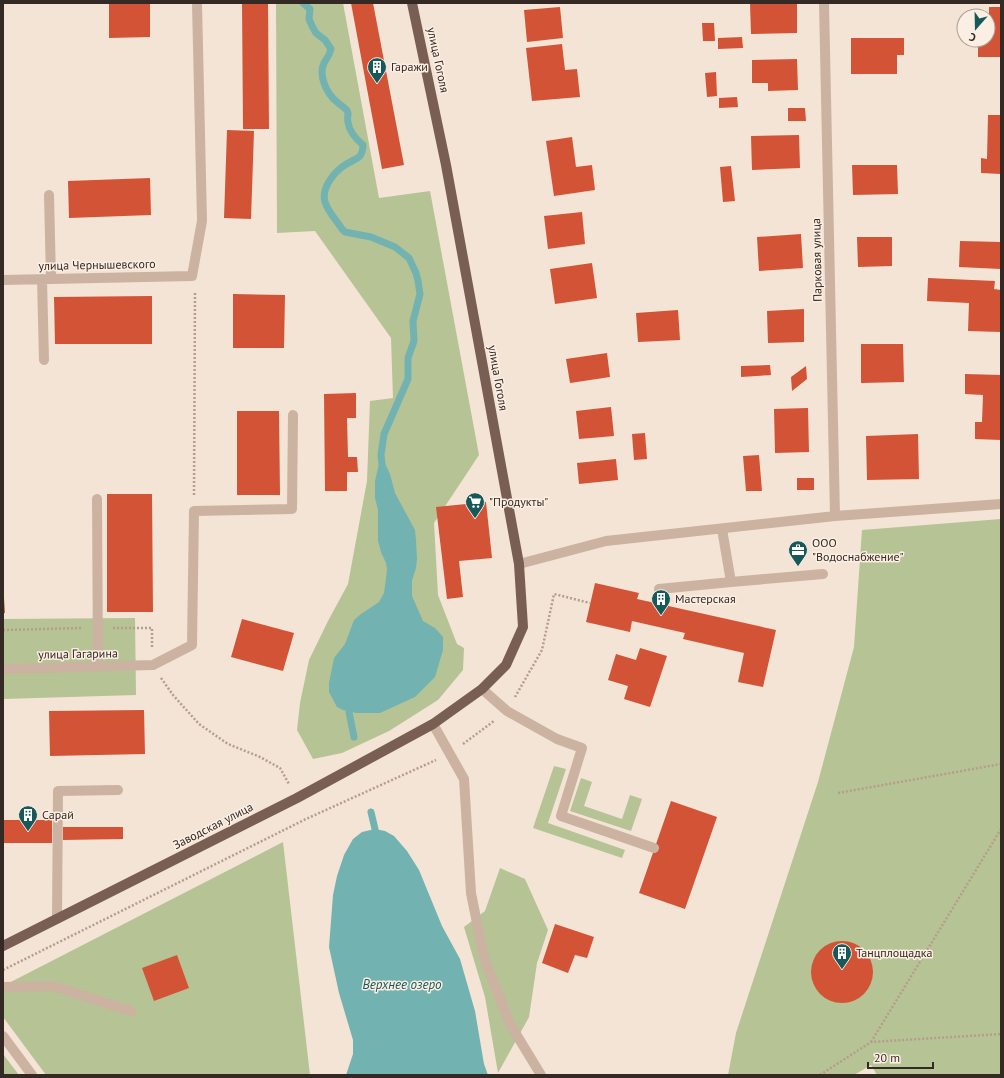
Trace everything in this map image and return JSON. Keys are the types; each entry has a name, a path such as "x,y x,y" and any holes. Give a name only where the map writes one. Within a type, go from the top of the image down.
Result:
{"main road":[{"name":"улица Гоголя","path":"412,3 448,173 519,564 522,627 506,665 482,689 433,724"},
{"name":"Заводская улица","path":"3,946 297,798 433,724"}],"street":[{"path":"192,276 202,221 197,3"},
{"name":"Парковая улица","path":"824,3 835,516"},
{"path":"44,360 49,195"},
{"name":"улица Чернышевского","path":"3,280 192,276"},
{"path":"153,665 192,645 194,511 292,509 293,415"},
{"path":"97,499 98,666"},
{"path":"519,564 606,541 835,516 1001,504"},
{"path":"722,529 731,582"},
{"path":"659,589 823,574"},
{"name":"улица Гагарина","path":"3,669 153,665"},
{"path":"482,689 507,711 557,739 582,748 561,816 654,848"},
{"path":"433,724 464,779 471,893 484,958 510,1024 541,1075"},
{"path":"57,919 58,791 118,790"},
{"path":"3,987 53,986 131,1011"},
{"path":"3,1036 32,1075"}],"path":[{"path":"192,276 195,285 194,511"},
{"path":"3,970 306,819 450,754 507,711 542,650 554,594 590,603"},
{"path":"3,630 152,628 153,665 173,695 199,724 228,744 260,757 280,768 290,785"},
{"path":"838,793 1001,764"},
{"path":"820,1075 871,1042 1001,829"},
{"path":"871,1042 1001,1034"}],"green space":[{"path":"276,3 343,3 379,198 430,191 479,455 434,523 438,595 457,644 464,648 463,670 438,700 389,731 342,753 313,759 297,730 300,703 309,660 348,584 367,481 370,401 393,398 391,338 315,231 277,233"},
{"path":"1001,519 1001,1075 877,1075 871,1065 854,1075 728,1075 736,1033 818,782 854,647 862,530"},
{"path":"135,618 136,695 3,699 3,619"},
{"path":"554,766 566,769 548,823 625,850 622,858 533,828"},
{"path":"581,778 592,782 584,806 622,819 630,795 642,799 631,831 570,811"},
{"path":"283,842 310,1075 46,1075 3,1017 3,986"},
{"path":"500,868 525,879 548,930 537,963 529,1017 498,1073 485,997 464,927 485,911"},
{"path":"3,1054 19,1075 3,1075"}],"water":[{"path":"381,455 390,474 395,493 415,530 417,559 412,581 412,596 423,621 435,628 443,637 443,650 435,677 415,697 380,713 356,713 337,707 329,692 329,683 334,658 345,644 354,620 379,602 384,593 387,570 378,541 378,510 375,498 375,481"},
{"name":"Верхнее озеро","path":"375,829 385,831 394,836 407,851 419,870 442,926 460,959 475,1011 484,1064 488,1075 346,1075 353,1054 353,1040 339,993 329,947 333,895 344,855 353,839 362,832"}],"building":[{"path":"109,3 150,3 150,37 109,38"},
{"path":"242,3 268,3 269,129 243,129"},
{"name":"Гаражи","path":"351,3 373,3 404,165 382,169"},
{"path":"750,3 797,3 797,33 751,34"},
{"path":"560,7 563,38 527,42 524,10"},
{"path":"1001,7 1001,57 978,57 978,48 996,48 996,8 989,8"},
{"path":"702,23 714,23 715,41 703,41"},
{"path":"742,37 743,48 718,49 718,38"},
{"path":"851,38 904,38 904,55 897,55 897,74 851,74"},
{"path":"562,44 565,70 577,69 580,97 532,101 526,48"},
{"path":"797,59 798,90 768,91 768,83 752,83 752,60"},
{"path":"716,72 717,96 707,97 705,73"},
{"path":"737,97 738,107 719,108 719,98"},
{"path":"788,108 805,108 806,121 788,121"},
{"path":"988,115 1001,115 1001,174 981,173 981,158 987,159"},
{"path":"227,130 254,131 251,219 224,218"},
{"path":"799,135 800,168 752,170 751,136"},
{"path":"572,137 576,167 592,165 595,190 554,196 546,141"},
{"path":"852,165 897,165 898,194 853,195"},
{"path":"731,166 735,201 723,202 720,167"},
{"path":"150,178 151,215 69,218 68,181"},
{"path":"582,212 585,244 548,249 544,216"},
{"path":"801,234 803,268 759,271 757,237"},
{"path":"857,237 892,237 892,266 858,267"},
{"path":"960,241 1001,242 1001,269 959,267"},
{"path":"592,263 597,298 555,304 550,269"},
{"path":"928,278 995,281 994,289 1001,290 1001,332 968,331 969,303 927,301"},
{"path":"233,294 285,295 284,348 233,348"},
{"path":"152,296 152,344 55,344 54,297"},
{"path":"804,309 804,342 768,343 767,311"},
{"path":"678,310 680,340 638,342 636,313"},
{"path":"861,344 903,344 904,382 861,383"},
{"path":"607,353 610,377 570,383 566,359"},
{"path":"770,365 771,375 741,377 741,366"},
{"path":"806,366 807,379 792,391 791,377"},
{"path":"965,374 1001,375 1001,440 975,439 975,422 982,422 983,395 965,394"},
{"path":"356,393 356,418 347,418 348,457 357,457 358,472 347,472 347,491 325,491 324,394"},
{"path":"611,407 614,436 579,439 576,411"},
{"path":"808,408 809,452 775,453 774,409"},
{"path":"237,411 279,411 280,495 237,495"},
{"path":"645,433 647,459 634,460 632,434"},
{"path":"918,434 919,479 867,480 866,436"},
{"path":"759,455 762,491 746,491 743,456"},
{"path":"616,459 618,480 579,484 577,463"},
{"path":"797,478 814,478 814,490 797,490"},
{"path":"107,494 152,494 153,612 107,612"},
{"path":"486,502 492,558 459,561 463,597 447,599 436,507"},
{"path":"595,583 639,593 637,599 776,630 763,687 738,682 744,653 683,639 685,633 632,621 630,632 586,622"},
{"path":"4,598 5,613 3,613"},
{"path":"242,619 294,633 283,671 231,657"},
{"path":"640,648 667,656 650,707 624,699 628,686 608,680 616,654 636,660"},
{"path":"144,710 145,754 50,756 49,711"},
{"path":"671,801 717,817 685,909 639,893"},
{"name":"Сарай","path":"3,820 52,820 52,843 3,843"},
{"name":"Сарай","path":"63,827 123,827 123,839 63,840"},
{"path":"555,924 594,937 587,958 575,955 568,973 542,963"},
{"name":"Танцплощадка","path":"842,941 859,946 864,950 868,955 873,972 868,989 864,994 859,998 842,1003 825,998 820,994 816,989 811,972 816,955 820,950 825,946"},
{"path":"177,955 189,988 154,1001 142,968"}],"waterway":[{"path":"303,3 310,9 309,19 316,33 325,40 331,49 322,68 324,84 333,99 347,111 351,132 363,145 361,155 341,168 329,181 324,197 326,206 345,232 371,237 395,247 409,258 418,281 420,294 413,321 414,341 408,358 408,379 384,434 381,455 382,464"},
{"path":"351,704 349,712 354,737"},
{"path":"371,812 375,829"}],"place":[{"name":"Гаражи","path":"377,84"},
{"name":"\"Продукты\"","path":"475,519"},
{"name":"ООО \"Водоснабжение\"","path":"798,567"},
{"name":"Мастерская","path":"661,616"},
{"name":"Сарай","path":"28,832"},
{"name":"Танцплощадка","path":"842,970"}]}
